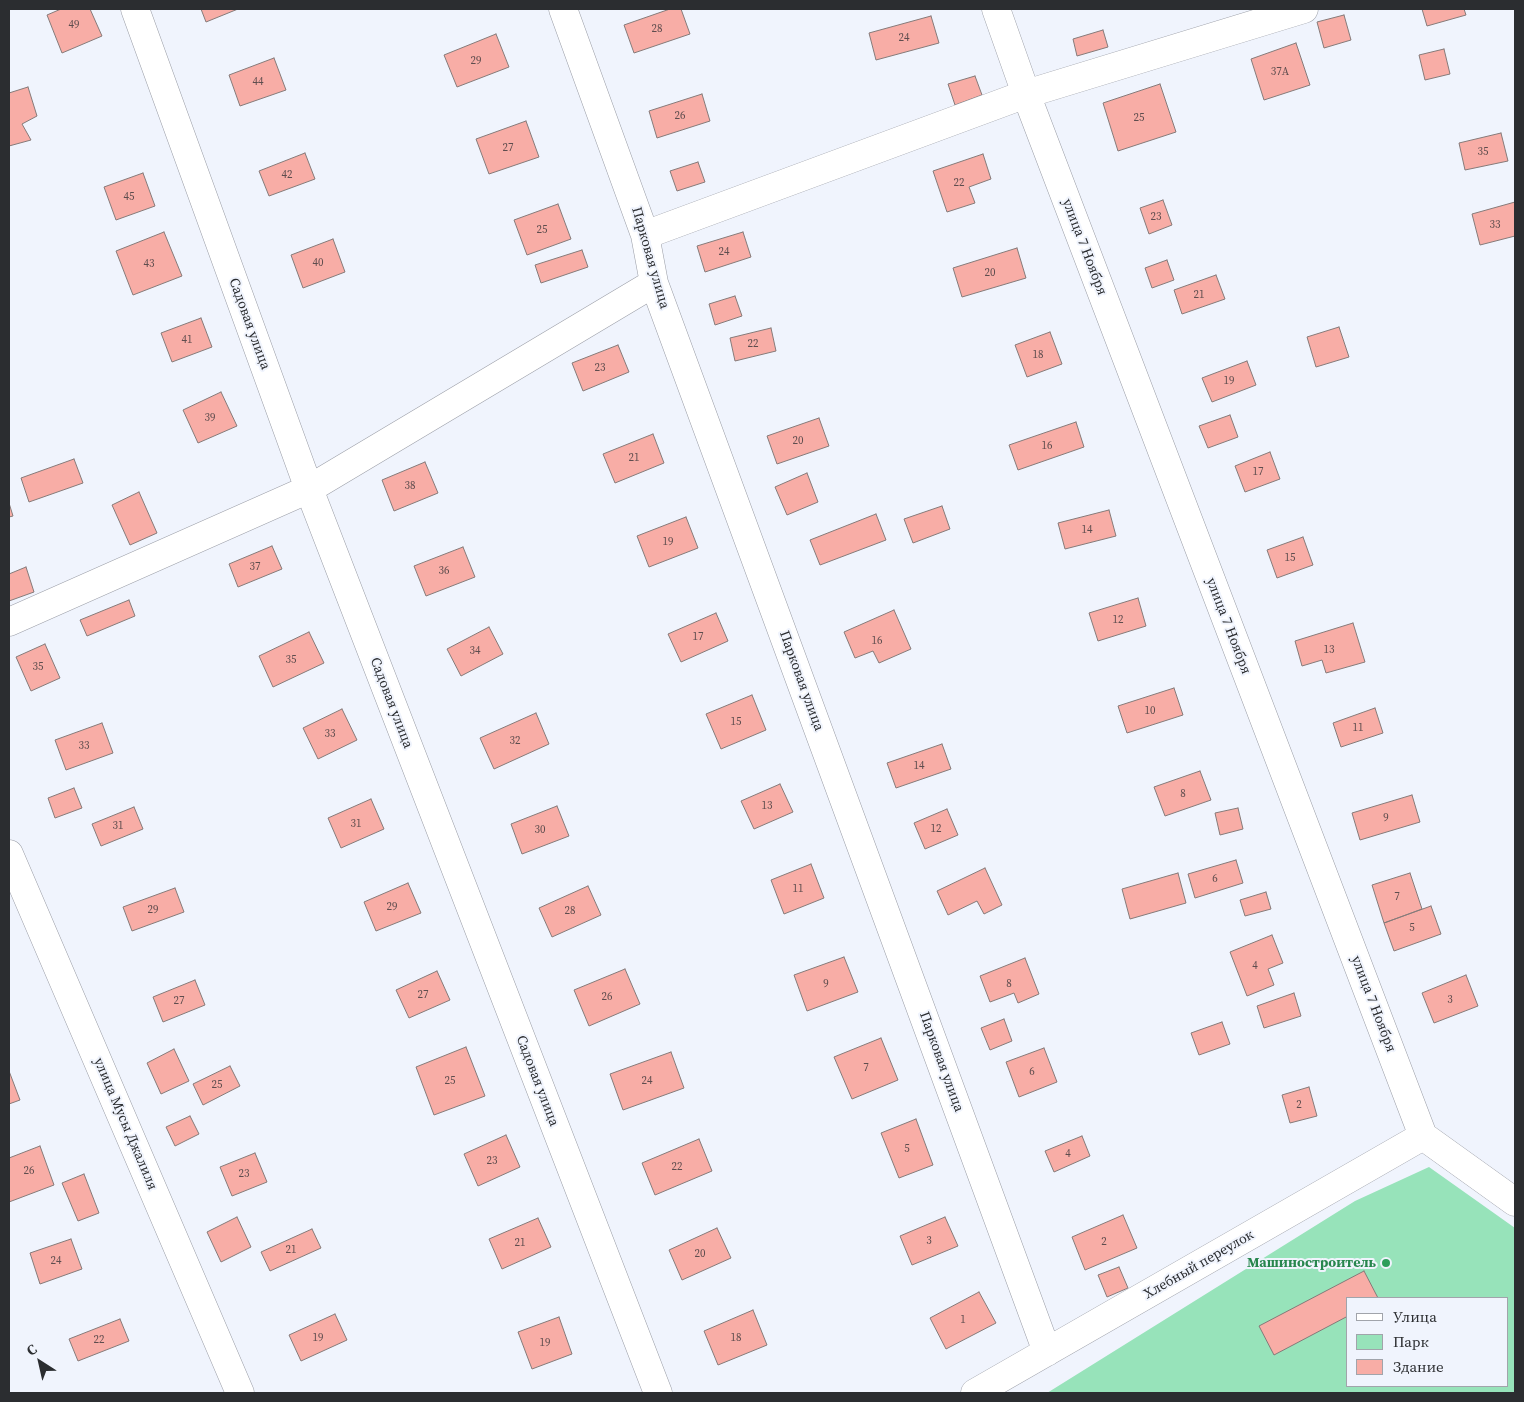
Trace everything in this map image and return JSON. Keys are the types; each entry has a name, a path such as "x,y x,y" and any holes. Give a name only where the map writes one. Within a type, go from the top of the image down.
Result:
{"street":[{"name":"Садовая улица","path":"135,9 309,490 658,1393"},
{"name":"Парковая улица","path":"563,9 645,235 654,283 1047,1352"},
{"name":"улица 7 Ноября","path":"996,9 1026,94 1423,1136"},
{"path":"645,235 1026,94 1304,9"},
{"path":"9,622 309,490 654,283"},
{"name":"улица Мусы Джалиля","path":"9,854 240,1393"},
{"path":"1423,1136 1515,1202"},
{"name":"Хлебный переулок","path":"975,1393 1423,1136"}],"green space":[{"name":"Машиностроитель","path":"1429,1167 1515,1228 1515,1393 1047,1393 1355,1201"}],"building":[{"path":"61,9 90,9 102,36 62,53 47,15"},
{"path":"201,9 238,9 206,22"},
{"path":"670,9 681,9 690,34 634,53 624,25"},
{"path":"1422,9 1464,9 1466,15 1427,26"},
{"path":"1344,15 1351,40 1324,48 1317,22"},
{"path":"931,16 939,43 876,60 869,33"},
{"path":"1103,30 1108,47 1077,56 1073,39"},
{"path":"496,34 509,67 457,87 444,55"},
{"path":"1296,43 1310,85 1264,100 1251,59"},
{"path":"1444,49 1450,74 1425,80 1419,55"},
{"path":"274,58 286,90 240,106 229,75"},
{"path":"975,76 982,95 955,105 948,84"},
{"path":"1160,84 1176,132 1118,151 1103,103"},
{"path":"28,87 37,116 22,124 31,140 9,146 9,93"},
{"path":"702,94 710,121 657,138 649,111"},
{"path":"526,121 539,157 489,174 476,139"},
{"path":"1501,133 1508,161 1465,170 1459,143"},
{"path":"305,153 315,179 269,196 259,171"},
{"path":"983,154 991,179 969,187 975,203 947,212 933,171"},
{"path":"698,162 705,182 677,191 670,171"},
{"path":"143,173 155,206 116,220 104,187"},
{"path":"1163,200 1172,225 1149,234 1140,208"},
{"path":"1515,202 1515,236 1480,245 1472,214"},
{"path":"558,204 571,239 527,255 514,220"},
{"path":"164,232 182,276 133,295 116,251"},
{"path":"743,232 751,257 705,272 697,246"},
{"path":"333,239 345,272 303,288 291,255"},
{"path":"1017,248 1026,278 962,297 953,268"},
{"path":"582,250 588,267 541,283 535,265"},
{"path":"1167,260 1174,280 1152,288 1145,268"},
{"path":"1216,275 1225,299 1182,314 1174,290"},
{"path":"735,296 742,316 715,325 709,304"},
{"path":"201,318 212,347 172,362 161,333"},
{"path":"1339,327 1349,357 1316,367 1307,337"},
{"path":"771,328 776,351 735,361 730,338"},
{"path":"1050,332 1062,364 1027,377 1015,345"},
{"path":"618,345 629,372 583,391 572,363"},
{"path":"1247,361 1256,385 1212,402 1202,378"},
{"path":"221,392 237,426 198,443 183,410"},
{"path":"1230,415 1238,437 1208,448 1199,426"},
{"path":"819,418 829,446 777,464 767,436"},
{"path":"1076,422 1084,447 1018,470 1009,445"},
{"path":"653,434 664,463 615,483 603,454"},
{"path":"1270,452 1280,479 1245,492 1235,466"},
{"path":"74,459 83,483 29,502 21,478"},
{"path":"425,462 438,493 394,511 382,480"},
{"path":"807,473 818,502 787,515 775,487"},
{"path":"139,492 157,533 130,545 112,505"},
{"path":"9,503 13,516 9,517"},
{"path":"942,506 950,529 913,543 904,519"},
{"path":"1109,510 1116,536 1065,549 1058,523"},
{"path":"876,514 886,540 820,565 810,540"},
{"path":"686,517 698,548 649,567 637,536"},
{"path":"1303,537 1313,565 1277,578 1267,550"},
{"path":"272,546 282,569 238,587 229,564"},
{"path":"463,547 475,577 426,596 414,566"},
{"path":"26,567 34,592 9,601 9,574"},
{"path":"1138,598 1146,626 1098,641 1089,613"},
{"path":"129,600 135,616 87,636 80,620"},
{"path":"894,610 911,649 879,663 873,651 855,658 844,632"},
{"path":"716,613 728,641 681,662 668,634"},
{"path":"1353,623 1365,662 1326,673 1322,660 1302,666 1295,641"},
{"path":"489,627 503,654 461,676 447,649"},
{"path":"309,632 324,663 273,687 259,656"},
{"path":"45,644 60,678 31,691 16,657"},
{"path":"1174,688 1183,715 1127,733 1118,706"},
{"path":"752,695 766,730 721,749 706,714"},
{"path":"1375,708 1383,733 1341,747 1333,723"},
{"path":"342,709 357,740 318,759 303,728"},
{"path":"536,713 549,744 494,769 480,738"},
{"path":"102,723 113,753 66,770 55,740"},
{"path":"942,744 951,769 896,788 887,763"},
{"path":"1200,771 1211,800 1165,816 1154,787"},
{"path":"780,784 793,812 754,829 741,801"},
{"path":"74,788 82,808 55,818 48,798"},
{"path":"1412,795 1420,822 1360,840 1352,813"},
{"path":"371,799 384,829 341,848 328,818"},
{"path":"557,806 569,836 522,854 511,824"},
{"path":"134,807 143,829 101,846 92,824"},
{"path":"1238,808 1243,829 1220,835 1215,813"},
{"path":"947,809 958,835 925,849 914,823"},
{"path":"1236,860 1243,883 1195,898 1188,874"},
{"path":"811,864 824,898 784,914 771,880"},
{"path":"985,868 1002,905 984,914 977,901 948,915 937,891"},
{"path":"1178,873 1186,903 1130,919 1122,889"},
{"path":"1410,873 1422,909 1384,923 1372,885"},
{"path":"408,883 421,913 376,931 364,902"},
{"path":"588,886 601,915 552,937 539,908"},
{"path":"175,888 184,912 132,931 123,907"},
{"path":"1266,892 1271,909 1245,916 1240,900"},
{"path":"1431,906 1441,934 1394,951 1384,923"},
{"path":"1272,935 1283,963 1268,969 1274,985 1247,996 1230,952"},
{"path":"844,957 858,992 807,1011 794,975"},
{"path":"1025,958 1039,994 1018,1003 1014,993 990,1002 980,976"},
{"path":"625,969 640,1004 589,1026 574,990"},
{"path":"437,971 450,1000 409,1018 396,990"},
{"path":"1466,975 1478,1006 1434,1023 1422,993"},
{"path":"195,980 205,1005 163,1022 153,997"},
{"path":"1294,993 1301,1016 1264,1028 1257,1006"},
{"path":"1004,1019 1012,1041 990,1050 981,1028"},
{"path":"1222,1022 1230,1044 1199,1055 1191,1033"},
{"path":"881,1038 898,1080 852,1099 834,1057"},
{"path":"466,1047 485,1096 434,1115 416,1067"},
{"path":"1044,1048 1057,1082 1019,1097 1006,1062"},
{"path":"174,1049 189,1081 161,1094 147,1063"},
{"path":"671,1052 684,1088 623,1110 610,1074"},
{"path":"230,1066 240,1086 203,1105 193,1084"},
{"path":"9,1071 20,1100 9,1104"},
{"path":"1309,1087 1317,1116 1290,1123 1282,1095"},
{"path":"190,1116 199,1134 175,1146 166,1127"},
{"path":"916,1119 933,1165 899,1178 881,1133"},
{"path":"506,1135 520,1167 478,1186 464,1154"},
{"path":"1082,1136 1090,1156 1054,1172 1045,1151"},
{"path":"699,1139 712,1171 655,1195 642,1163"},
{"path":"40,1146 54,1185 9,1202 9,1158"},
{"path":"255,1153 267,1182 232,1196 220,1167"},
{"path":"84,1174 99,1213 78,1221 62,1183"},
{"path":"1123,1215 1137,1248 1085,1270 1072,1237"},
{"path":"237,1217 251,1247 221,1262 207,1232"},
{"path":"945,1217 958,1246 912,1265 900,1236"},
{"path":"538,1218 551,1247 502,1269 489,1239"},
{"path":"717,1228 731,1258 682,1280 669,1250"},
{"path":"312,1229 321,1248 270,1271 261,1252"},
{"path":"71,1239 82,1269 40,1284 30,1253"},
{"path":"1119,1267 1128,1288 1107,1297 1098,1275"},
{"path":"1364,1271 1377,1297 1346,1297 1346,1317 1274,1355 1259,1326"},
{"path":"979,1292 996,1323 946,1349 930,1318"},
{"path":"753,1310 767,1345 718,1365 704,1331"},
{"path":"335,1314 347,1340 301,1361 289,1335"},
{"path":"559,1317 572,1354 532,1369 518,1332"},
{"path":"120,1319 129,1341 78,1361 69,1339"}],"place":[{"name":"Машиностроитель","path":"1386,1263"}]}
